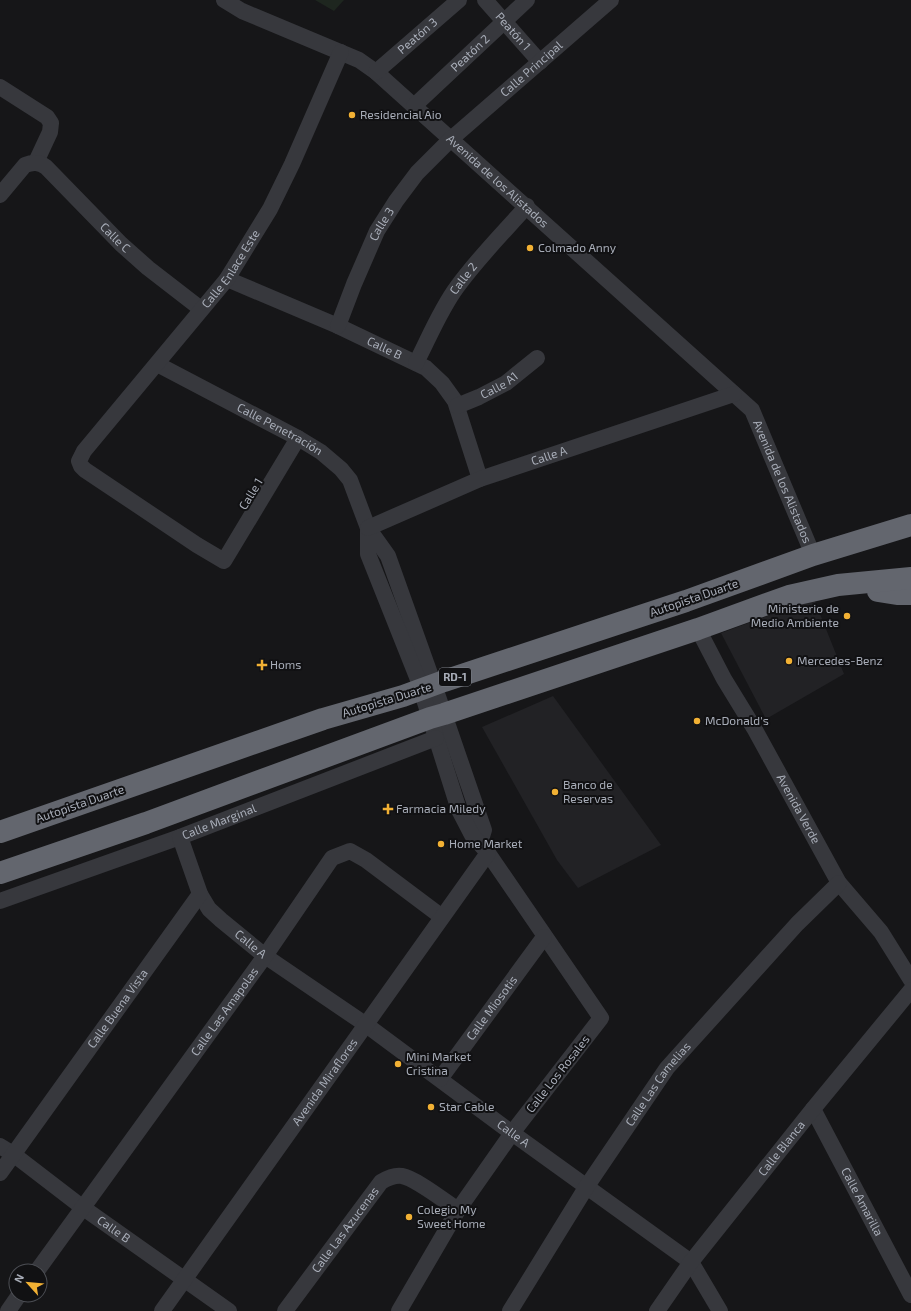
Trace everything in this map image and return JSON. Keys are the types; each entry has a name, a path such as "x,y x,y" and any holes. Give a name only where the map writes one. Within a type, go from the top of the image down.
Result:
{"highway":[{"name":"Autopista Duarte","path":"0,832 323,719 403,696 678,603 813,555 911,525"},
{"path":"0,873 146,823 437,716 547,681 789,596 838,585 911,578"},
{"path":"838,585 897,594 911,594"}],"street":[{"name":"Avenida de los Alistados","path":"224,0 242,11 359,60 376,72 527,206 752,410 813,555"},
{"name":"Peatón 3","path":"376,72 458,0"},
{"name":"Peatón 1","path":"485,0 540,62"},
{"name":"Peatón 2","path":"414,106 527,0"},
{"name":"Calle Principal","path":"452,139 611,0"},
{"name":"Calle Enlace Este","path":"219,558 85,470 79,461 84,451 227,278 270,209 292,164 341,52"},
{"path":"0,87 47,117 51,123 50,132 36,162 25,165 0,195"},
{"name":"Calle 3","path":"338,326 377,231 396,201 417,173 452,139"},
{"name":"Calle C","path":"36,162 46,167 126,249 200,309"},
{"name":"Calle 2","path":"416,363 446,304 456,288 527,206"},
{"name":"Calle B","path":"227,278 338,326 426,368 442,383 455,401 480,479"},
{"name":"Calle A1","path":"457,406 480,397 506,383 537,358"},
{"name":"Calle Penetración","path":"157,364 293,435 321,452 341,469 350,480 368,528 388,556 437,716"},
{"name":"Calle A","path":"368,528 480,479 734,394"},
{"name":"Calle 1","path":"219,558 293,435"},
{"name":"Avenida Verde","path":"698,629 724,679 754,728 839,883 881,932 911,980"},
{"path":"437,716 484,830 484,848"},
{"name":"Calle Los Rosales","path":"399,1311 458,1210 512,1133 602,1018 544,937 484,848 472,835 459,810 436,738 437,716"},
{"name":"Calle Marginal","path":"0,901 180,837 436,738"},
{"path":"180,837 200,894"},
{"name":"Avenida Miraflores","path":"162,1311 442,917 484,848"},
{"name":"Calle Las Amapolas","path":"43,1263 265,956 332,858 350,851 366,860 442,917"},
{"name":"Calle Las Camelias","path":"510,1311 587,1186 667,1068 797,924 839,883"},
{"name":"Calle A","path":"200,894 209,909 265,956 365,1024 512,1133 691,1262 720,1311"},
{"name":"Calle Buena Vista","path":"0,1173 200,894"},
{"name":"Calle Miosotis","path":"440,1079 544,937"},
{"name":"Calle Blanca","path":"657,1311 691,1262 911,990"},
{"name":"Calle Amarilla","path":"814,1109 911,1295"},
{"name":"Calle B","path":"0,1146 13,1154 82,1207 229,1311"},
{"name":"Calle Las Azucenas","path":"285,1311 381,1182 392,1176 402,1176 414,1180 458,1210"}],"shaded area":[{"path":"315,0 344,0 334,11"},
{"path":"814,599 844,674 766,719 721,633"},
{"path":"553,696 661,845 578,888 557,860 482,727"}],"place":[{"name":"Residencial Aio","path":"352,115"},
{"name":"Colmado Anny","path":"530,248"},
{"name":"Ministerio de Medio Ambiente","path":"847,616"},
{"name":"Mercedes-Benz","path":"789,661"},
{"name":"Homs","path":"262,665"},
{"name":"McDonald's","path":"697,721"},
{"name":"Banco de Reservas","path":"555,792"},
{"name":"Farmacia Miledy","path":"388,809"},
{"name":"Home Market","path":"441,844"},
{"name":"Mini Market Cristina","path":"398,1064"},
{"name":"Star Cable","path":"431,1107"},
{"name":"Colegio My Sweet Home","path":"409,1217"}]}
